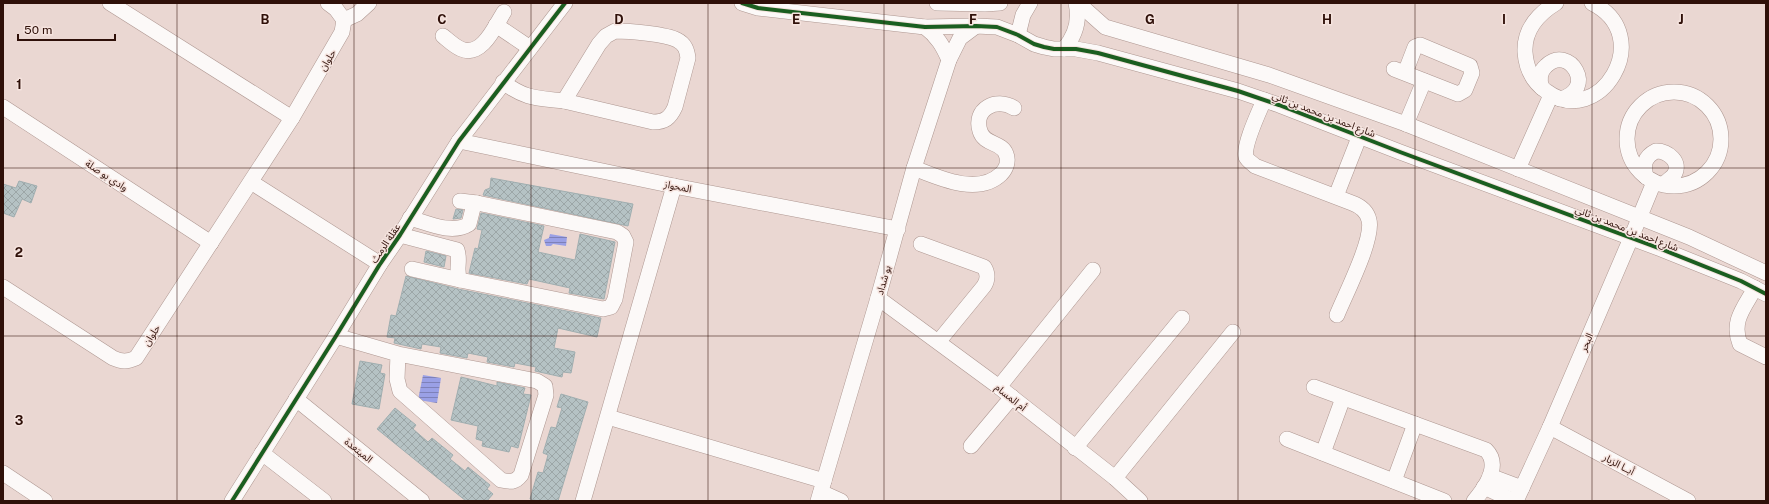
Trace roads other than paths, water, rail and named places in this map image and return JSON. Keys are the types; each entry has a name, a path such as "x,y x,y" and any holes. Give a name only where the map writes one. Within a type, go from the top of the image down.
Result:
{"street":[{"path":"110,3 292,118"},
{"path":"328,3 344,20 357,14 369,3"},
{"name":"عقلة الرمث","path":"232,501 380,264 459,141 565,3"},
{"name":"شارع احمد بن محمد بن ثاني","path":"742,3 758,8 925,27 997,27 1044,47 1076,49 1098,53 1238,91 1360,135 1400,152 1632,238 1741,281 1760,291"},
{"path":"937,3 1000,3"},
{"path":"1018,35 1023,15 1030,3"},
{"path":"1064,49 1076,29 1078,14 1077,3"},
{"name":"شارع احمد بن محمد بن ثاني","path":"1077,3 1098,22 1114,30 1142,36 1269,75 1406,124 1689,237 1766,272"},
{"path":"1556,3 1546,9 1535,21 1527,36 1525,48 1529,70 1534,80 1551,94 1572,100 1583,99 1593,95 1610,81 1620,62 1621,46 1618,30 1606,12 1592,3"},
{"path":"443,36 462,49 472,50 481,47 500,18 530,48"},
{"name":"حلوان","path":"3,287 113,358 121,362 129,362 136,358 292,118 336,45 342,32 344,20"},
{"name":"بو شداد","path":"821,491 898,229 914,168 949,60 960,38 976,26"},
{"path":"925,27 935,35 941,43 949,60"},
{"path":"503,82 513,90 527,96 564,101 653,122 660,122 671,115 675,107 688,58 687,51 678,40 673,38 615,31 606,36 599,44 564,101"},
{"path":"1420,45 1470,66 1472,69 1471,76 1465,90 1458,94 1424,81 1400,71 1415,47 1420,45"},
{"path":"1406,124 1424,81"},
{"path":"1676,92 1694,96 1709,107 1716,118 1720,131 1720,150 1712,166 1698,179 1681,185 1655,181 1636,167 1629,155 1626,137 1631,119 1642,104 1658,94 1676,92"},
{"path":"1518,169 1551,94"},
{"path":"1264,100 1247,143 1247,159 1255,166 1352,203 1363,209 1367,215 1370,226 1366,242 1337,315"},
{"path":"914,168 938,177 977,185 992,180 1003,171 1008,160 1007,154 1000,147 985,139 980,133 979,121 982,112 992,104 1003,103 1014,108"},
{"name":"وادي بو صلة","path":"3,107 211,243"},
{"path":"1336,196 1360,135"},
{"name":"المحواز","path":"459,141 674,186 898,229"},
{"name":"البحر","path":"1517,497 1550,427 1632,238 1639,217 1655,181"},
{"path":"251,182 380,264"},
{"path":"583,501 674,186"},
{"path":"412,269 603,309 611,307 615,299 626,242 623,236 617,232 477,203 460,201"},
{"path":"410,218 449,228 462,228 469,224 473,208 477,203"},
{"path":"400,235 457,250 459,258 456,273 460,280"},
{"path":"920,244 984,266 986,270 987,281 984,286 939,342"},
{"path":"1000,387 1093,270"},
{"path":"1760,291 1737,321 1736,334 1740,344 1766,357"},
{"name":"أم المسام","path":"878,298 1000,387 1075,448 1115,478 1140,501"},
{"path":"1075,448 1182,318"},
{"path":"1115,478 1233,332"},
{"path":"336,336 398,354 537,381 545,386 546,395 521,475 516,480 510,482 501,480 400,391 397,380 398,354"},
{"path":"1314,388 1486,450 1492,460 1487,481 1474,501"},
{"path":"971,446 1012,397"},
{"path":"1323,453 1343,398"},
{"name":"المبتعدة","path":"296,399 422,501"},
{"path":"608,417 821,491 841,501"},
{"path":"1394,481 1415,424"},
{"name":"أبــا الزبار","path":"1550,427 1688,501"},
{"path":"1287,439 1444,501"},
{"path":"262,453 324,501"},
{"path":"3,473 26,496 45,501"},
{"path":"1487,481 1517,497"}],"water":[{"path":"550,234 567,237 566,246 553,244 551,246 546,246 544,240 549,238"},
{"path":"423,375 441,378 437,403 418,400"}]}
